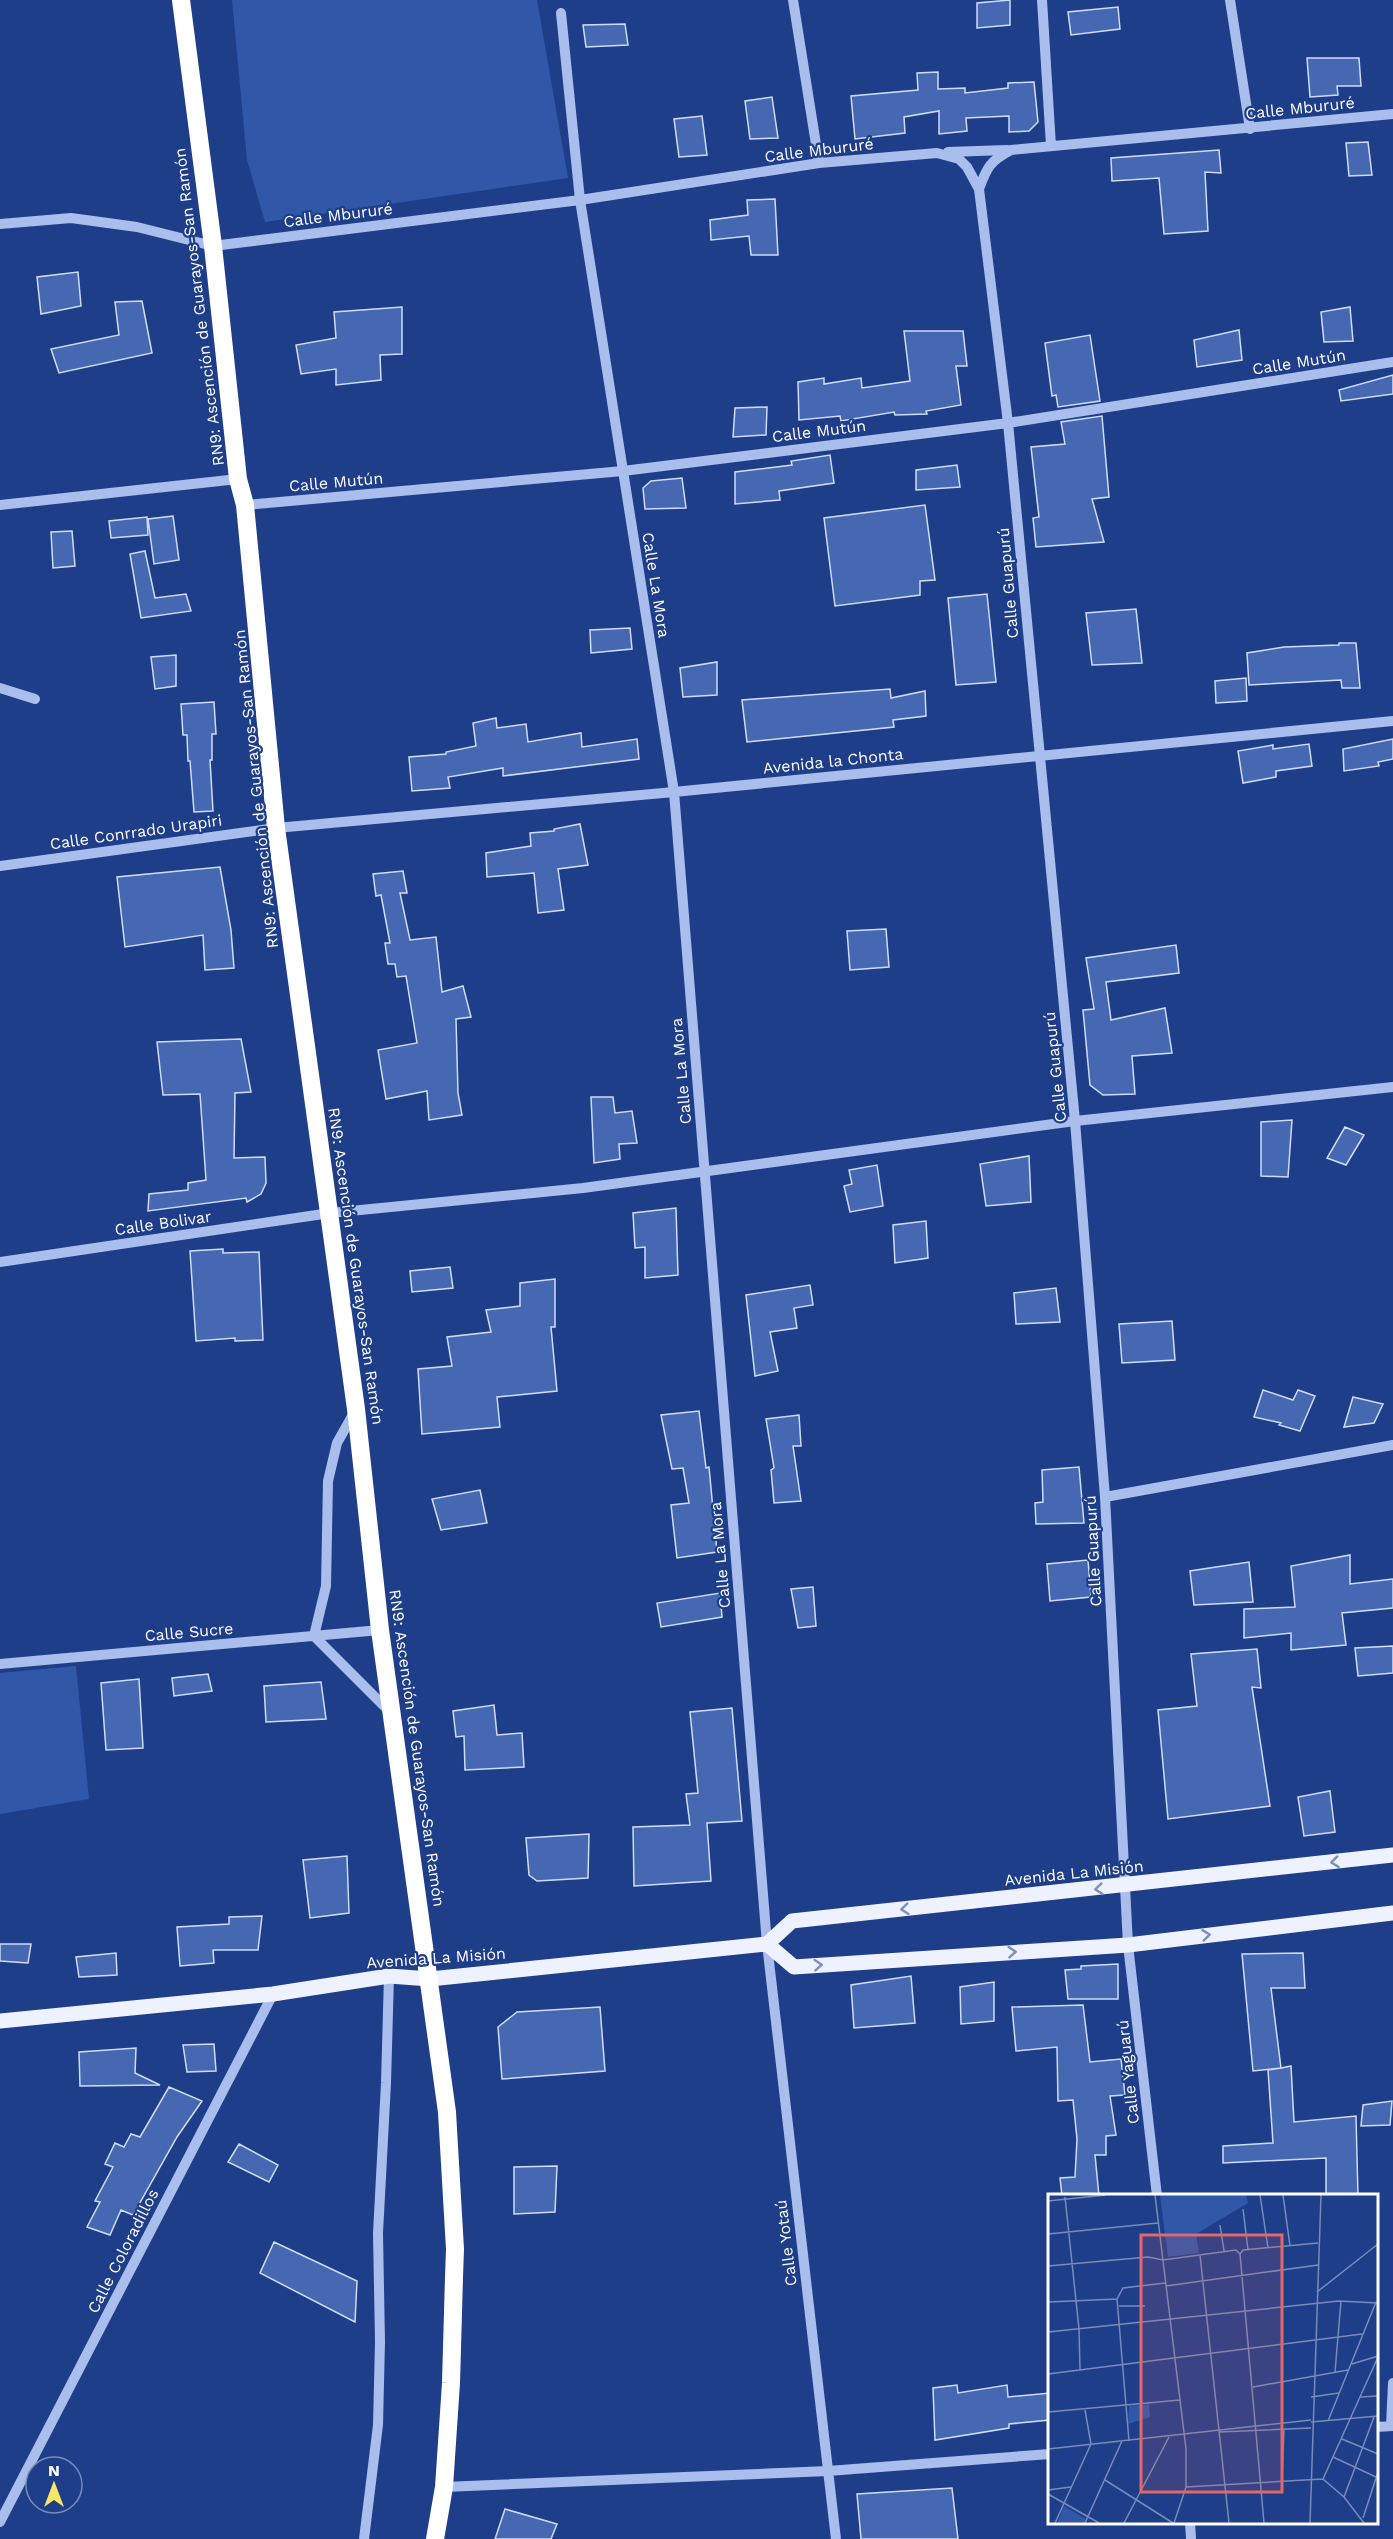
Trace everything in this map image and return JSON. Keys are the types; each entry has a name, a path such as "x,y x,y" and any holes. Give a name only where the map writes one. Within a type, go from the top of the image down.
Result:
{"highway":[{"name":"RN9: Ascención de Guarayos-San Ramón","path":"181,0 213,246 238,479 245,505 276,828 356,1409 380,1630 447,2112 454,2249 451,2384 444,2487 435,2539"}],"main road":[{"name":"Avenida La Misión","path":"0,2021 273,1994 389,1976 430,1979 767,1944 792,1921 1393,1856"},
{"path":"767,1944 794,1967 1128,1945 1393,1913"}],"street":[{"path":"793,0 819,163"},
{"path":"1042,0 1051,146"},
{"path":"1230,0 1250,129"},
{"name":"Calle La Mora","path":"561,13 580,200 674,792 767,1944"},
{"name":"Calle Mbururé","path":"213,246 580,200 819,163 937,153 1011,150 1393,114"},
{"path":"979,189 986,169 994,159 1011,150"},
{"name":"Calle Mbururé","path":"937,153 959,159 967,167 979,189"},
{"name":"Calle Guapurú","path":"979,189 1008,423 1075,1121 1105,1497 1128,1945"},
{"path":"0,224 71,218 137,227 213,246"},
{"name":"Calle Mutún","path":"245,505 623,471 1008,423 1393,362"},
{"path":"0,505 238,479"},
{"path":"0,688 35,699"},
{"name":"Avenida la Chonta","path":"276,828 1040,757 1393,721"},
{"name":"Calle Conrrado Urapiri","path":"0,866 276,828"},
{"name":"Calle Bolivar","path":"0,1262 330,1214 583,1188 1075,1121 1393,1087"},
{"path":"356,1409 337,1443 328,1481 326,1586 315,1636 392,1714"},
{"path":"1105,1497 1393,1445"},
{"name":"Calle Sucre","path":"0,1664 380,1630"},
{"name":"Calle Yotaú","path":"767,1944 836,2539"},
{"name":"Calle Yaguarú","path":"1128,1945 1157,2194"},
{"path":"364,2539 378,2425 380,2342 378,2233 389,1976"},
{"name":"Calle Coloradillos","path":"0,2522 273,1994"},
{"path":"1392,2426 1393,2383"},
{"path":"444,2487 828,2471 1048,2454"},
{"path":"1190,2524 1191,2539"}],"shaded area":[{"path":"232,0 537,0 568,178 265,222 247,160"},
{"path":"76,1666 89,1799 0,1814 0,1673"}],"building":[{"path":"1010,0 1010,25 977,28 977,3"},
{"path":"1118,7 1120,29 1071,35 1068,12"},
{"path":"625,24 628,45 586,47 583,25"},
{"path":"1307,58 1359,58 1361,86 1337,86 1338,95 1310,97"},
{"path":"938,72 938,89 965,88 965,93 1008,88 1008,83 1034,82 1038,122 1029,131 1009,132 1009,116 966,118 967,131 939,134 939,111 904,117 905,133 855,139 851,96 918,90 917,73"},
{"path":"772,97 778,138 750,139 745,101"},
{"path":"702,116 707,155 679,157 674,119"},
{"path":"1368,142 1372,175 1349,176 1346,143"},
{"path":"1219,150 1221,173 1205,172 1208,231 1164,234 1159,178 1112,181 1111,158"},
{"path":"775,199 778,255 751,255 749,236 711,240 710,220 748,215 747,200"},
{"path":"78,272 81,306 41,314 37,277"},
{"path":"142,301 152,353 59,373 51,349 119,335 115,302"},
{"path":"402,307 402,354 380,355 381,380 336,385 336,369 301,374 296,345 336,338 334,312"},
{"path":"1350,307 1353,341 1324,342 1321,312"},
{"path":"1239,330 1242,360 1197,367 1194,340"},
{"path":"904,331 963,331 967,366 956,366 961,405 926,411 927,414 895,415 894,412 841,421 840,416 799,420 798,382 824,378 824,384 861,378 862,388 910,381"},
{"path":"1090,335 1100,401 1058,407 1056,395 1052,396 1045,343"},
{"path":"1393,375 1393,394 1341,401 1339,390"},
{"path":"767,407 766,435 733,437 735,408"},
{"path":"1102,416 1109,497 1092,499 1104,542 1036,547 1033,518 1039,517 1031,447 1065,444 1061,422"},
{"path":"830,455 834,483 779,491 780,500 735,504 735,472 792,465 791,461"},
{"path":"957,465 960,487 916,490 916,470"},
{"path":"682,478 686,508 645,509 643,488 651,481"},
{"path":"925,505 935,580 920,581 920,595 835,606 824,518"},
{"path":"173,516 179,560 154,564 148,519"},
{"path":"147,517 148,535 111,538 109,521"},
{"path":"72,531 75,566 53,568 51,532"},
{"path":"145,551 155,598 186,594 191,611 141,618 130,554"},
{"path":"987,594 996,682 956,685 948,598"},
{"path":"1136,609 1142,663 1092,665 1086,613"},
{"path":"630,628 632,649 591,653 590,630"},
{"path":"1339,643 1356,643 1360,688 1342,688 1341,680 1249,685 1247,653 1284,647 1339,645"},
{"path":"176,655 176,686 155,689 151,657"},
{"path":"717,662 717,695 683,697 680,668"},
{"path":"1246,678 1247,701 1216,703 1215,681"},
{"path":"890,689 891,698 925,691 926,716 893,720 894,727 747,742 742,700"},
{"path":"214,702 216,734 212,734 212,760 210,760 213,811 194,812 187,735 183,735 181,704"},
{"path":"496,718 497,728 526,724 528,742 581,733 582,747 637,739 639,759 503,776 503,768 448,777 450,788 412,791 409,757 446,754 446,752 476,746 473,723"},
{"path":"1393,739 1393,759 1378,762 1379,766 1344,771 1343,749"},
{"path":"1309,744 1312,766 1276,771 1276,777 1243,783 1238,751 1273,745 1273,749"},
{"path":"580,824 588,865 558,869 564,910 538,913 534,873 487,877 486,853 531,846 530,833 554,831 554,829"},
{"path":"220,867 231,930 234,968 205,970 203,935 125,947 117,877"},
{"path":"403,871 407,893 400,893 410,940 436,937 442,992 463,986 471,1017 456,1019 458,1093 462,1115 429,1120 427,1091 386,1099 378,1050 417,1043 406,976 397,977 395,964 388,964 385,943 390,943 381,895 376,896 373,874"},
{"path":"886,929 889,967 850,970 847,931"},
{"path":"1176,945 1179,973 1106,982 1111,1020 1165,1008 1172,1053 1132,1056 1135,1094 1103,1095 1090,1085 1083,1010 1094,1009 1086,958"},
{"path":"241,1039 251,1092 235,1093 234,1158 265,1157 266,1183 261,1194 247,1202 246,1198 148,1211 149,1194 188,1190 188,1183 206,1180 200,1094 163,1095 157,1042"},
{"path":"591,1097 613,1097 615,1113 632,1111 637,1143 619,1144 620,1159 594,1163"},
{"path":"1292,1120 1288,1177 1261,1176 1261,1122"},
{"path":"1345,1127 1364,1135 1346,1165 1327,1158"},
{"path":"1029,1156 1031,1202 986,1206 980,1164"},
{"path":"877,1165 883,1206 850,1212 844,1186 852,1184 849,1170"},
{"path":"676,1208 678,1275 645,1278 645,1247 635,1248 633,1213"},
{"path":"926,1221 928,1258 895,1263 893,1225"},
{"path":"223,1249 223,1253 259,1252 263,1340 235,1341 235,1338 196,1341 190,1251"},
{"path":"450,1267 453,1288 412,1292 410,1271"},
{"path":"555,1279 555,1327 551,1327 557,1391 497,1397 500,1427 422,1434 418,1369 452,1366 447,1337 491,1332 486,1310 520,1306 520,1283"},
{"path":"810,1285 813,1305 794,1308 797,1328 770,1332 778,1371 755,1376 746,1295"},
{"path":"1056,1288 1060,1322 1016,1324 1014,1293"},
{"path":"1172,1321 1175,1360 1122,1363 1119,1324"},
{"path":"1263,1390 1293,1400 1298,1390 1315,1396 1300,1431 1279,1425 1281,1423 1254,1417"},
{"path":"1353,1397 1383,1404 1374,1423 1344,1427"},
{"path":"699,1411 706,1468 709,1467 717,1552 677,1558 671,1505 689,1503 683,1468 672,1469 661,1415"},
{"path":"799,1415 801,1446 793,1446 801,1501 774,1503 771,1470 774,1468 766,1419"},
{"path":"1079,1467 1084,1523 1036,1524 1035,1503 1043,1502 1042,1470"},
{"path":"480,1490 487,1523 441,1530 432,1499"},
{"path":"1350,1555 1350,1584 1393,1579 1393,1608 1342,1613 1346,1645 1291,1650 1291,1633 1244,1638 1244,1609 1295,1607 1291,1566"},
{"path":"1088,1560 1091,1597 1050,1601 1047,1564"},
{"path":"1249,1562 1253,1602 1194,1605 1190,1571"},
{"path":"813,1587 816,1626 798,1628 791,1589"},
{"path":"720,1593 722,1617 661,1627 657,1603"},
{"path":"1393,1646 1393,1673 1358,1676 1355,1648"},
{"path":"1257,1649 1261,1688 1252,1687 1270,1806 1168,1819 1158,1710 1197,1706 1191,1654"},
{"path":"208,1674 212,1691 174,1696 172,1678"},
{"path":"139,1679 143,1748 106,1750 101,1683"},
{"path":"321,1682 326,1719 266,1722 264,1686"},
{"path":"494,1705 497,1735 522,1733 524,1767 465,1770 464,1736 456,1737 453,1711"},
{"path":"732,1708 742,1821 707,1823 711,1881 634,1886 633,1827 690,1825 686,1794 698,1793 690,1712"},
{"path":"1330,1791 1335,1832 1304,1836 1298,1797"},
{"path":"589,1834 588,1878 537,1881 529,1875 526,1838"},
{"path":"347,1856 349,1913 310,1918 303,1860"},
{"path":"262,1916 258,1950 213,1950 214,1963 180,1966 177,1927 229,1924 229,1917"},
{"path":"0,1944 31,1944 28,1963 0,1961"},
{"path":"116,1953 117,1975 79,1977 76,1957"},
{"path":"1303,1953 1305,1988 1271,1988 1281,2068 1253,2071 1242,1954"},
{"path":"1118,1964 1118,1999 1068,1999 1065,1970 1081,1969 1081,1966"},
{"path":"911,1976 915,2023 854,2028 851,1985"},
{"path":"994,1982 994,2021 961,2024 960,1987"},
{"path":"1083,2005 1090,2062 1121,2059 1125,2095 1110,2096 1116,2135 1106,2136 1106,2155 1095,2155 1099,2194 1062,2194 1060,2178 1075,2177 1077,2139 1073,2100 1058,2101 1057,2047 1016,2051 1012,2007"},
{"path":"600,2007 605,2071 502,2079 498,2027 517,2012"},
{"path":"214,2044 216,2071 187,2072 183,2045"},
{"path":"136,2048 135,2073 160,2085 80,2086 79,2052"},
{"path":"1291,2066 1294,2122 1356,2116 1358,2194 1326,2194 1326,2158 1223,2163 1223,2146 1273,2143 1268,2070"},
{"path":"169,2087 202,2101 177,2137 133,2215 121,2210 110,2235 87,2227 100,2202 95,2201 113,2167 105,2164 115,2143 124,2147 131,2134 140,2137"},
{"path":"1392,2101 1390,2125 1361,2126 1363,2105"},
{"path":"239,2144 278,2165 269,2182 228,2162"},
{"path":"557,2166 555,2212 514,2214 514,2167"},
{"path":"274,2242 357,2281 355,2322 260,2273"},
{"path":"957,2385 958,2393 1007,2385 1008,2397 1048,2393 1048,2420 1009,2424 1009,2428 935,2440 933,2388"},
{"path":"952,2488 958,2539 861,2539 857,2494"},
{"path":"505,2509 557,2524 551,2539 495,2539"}]}
